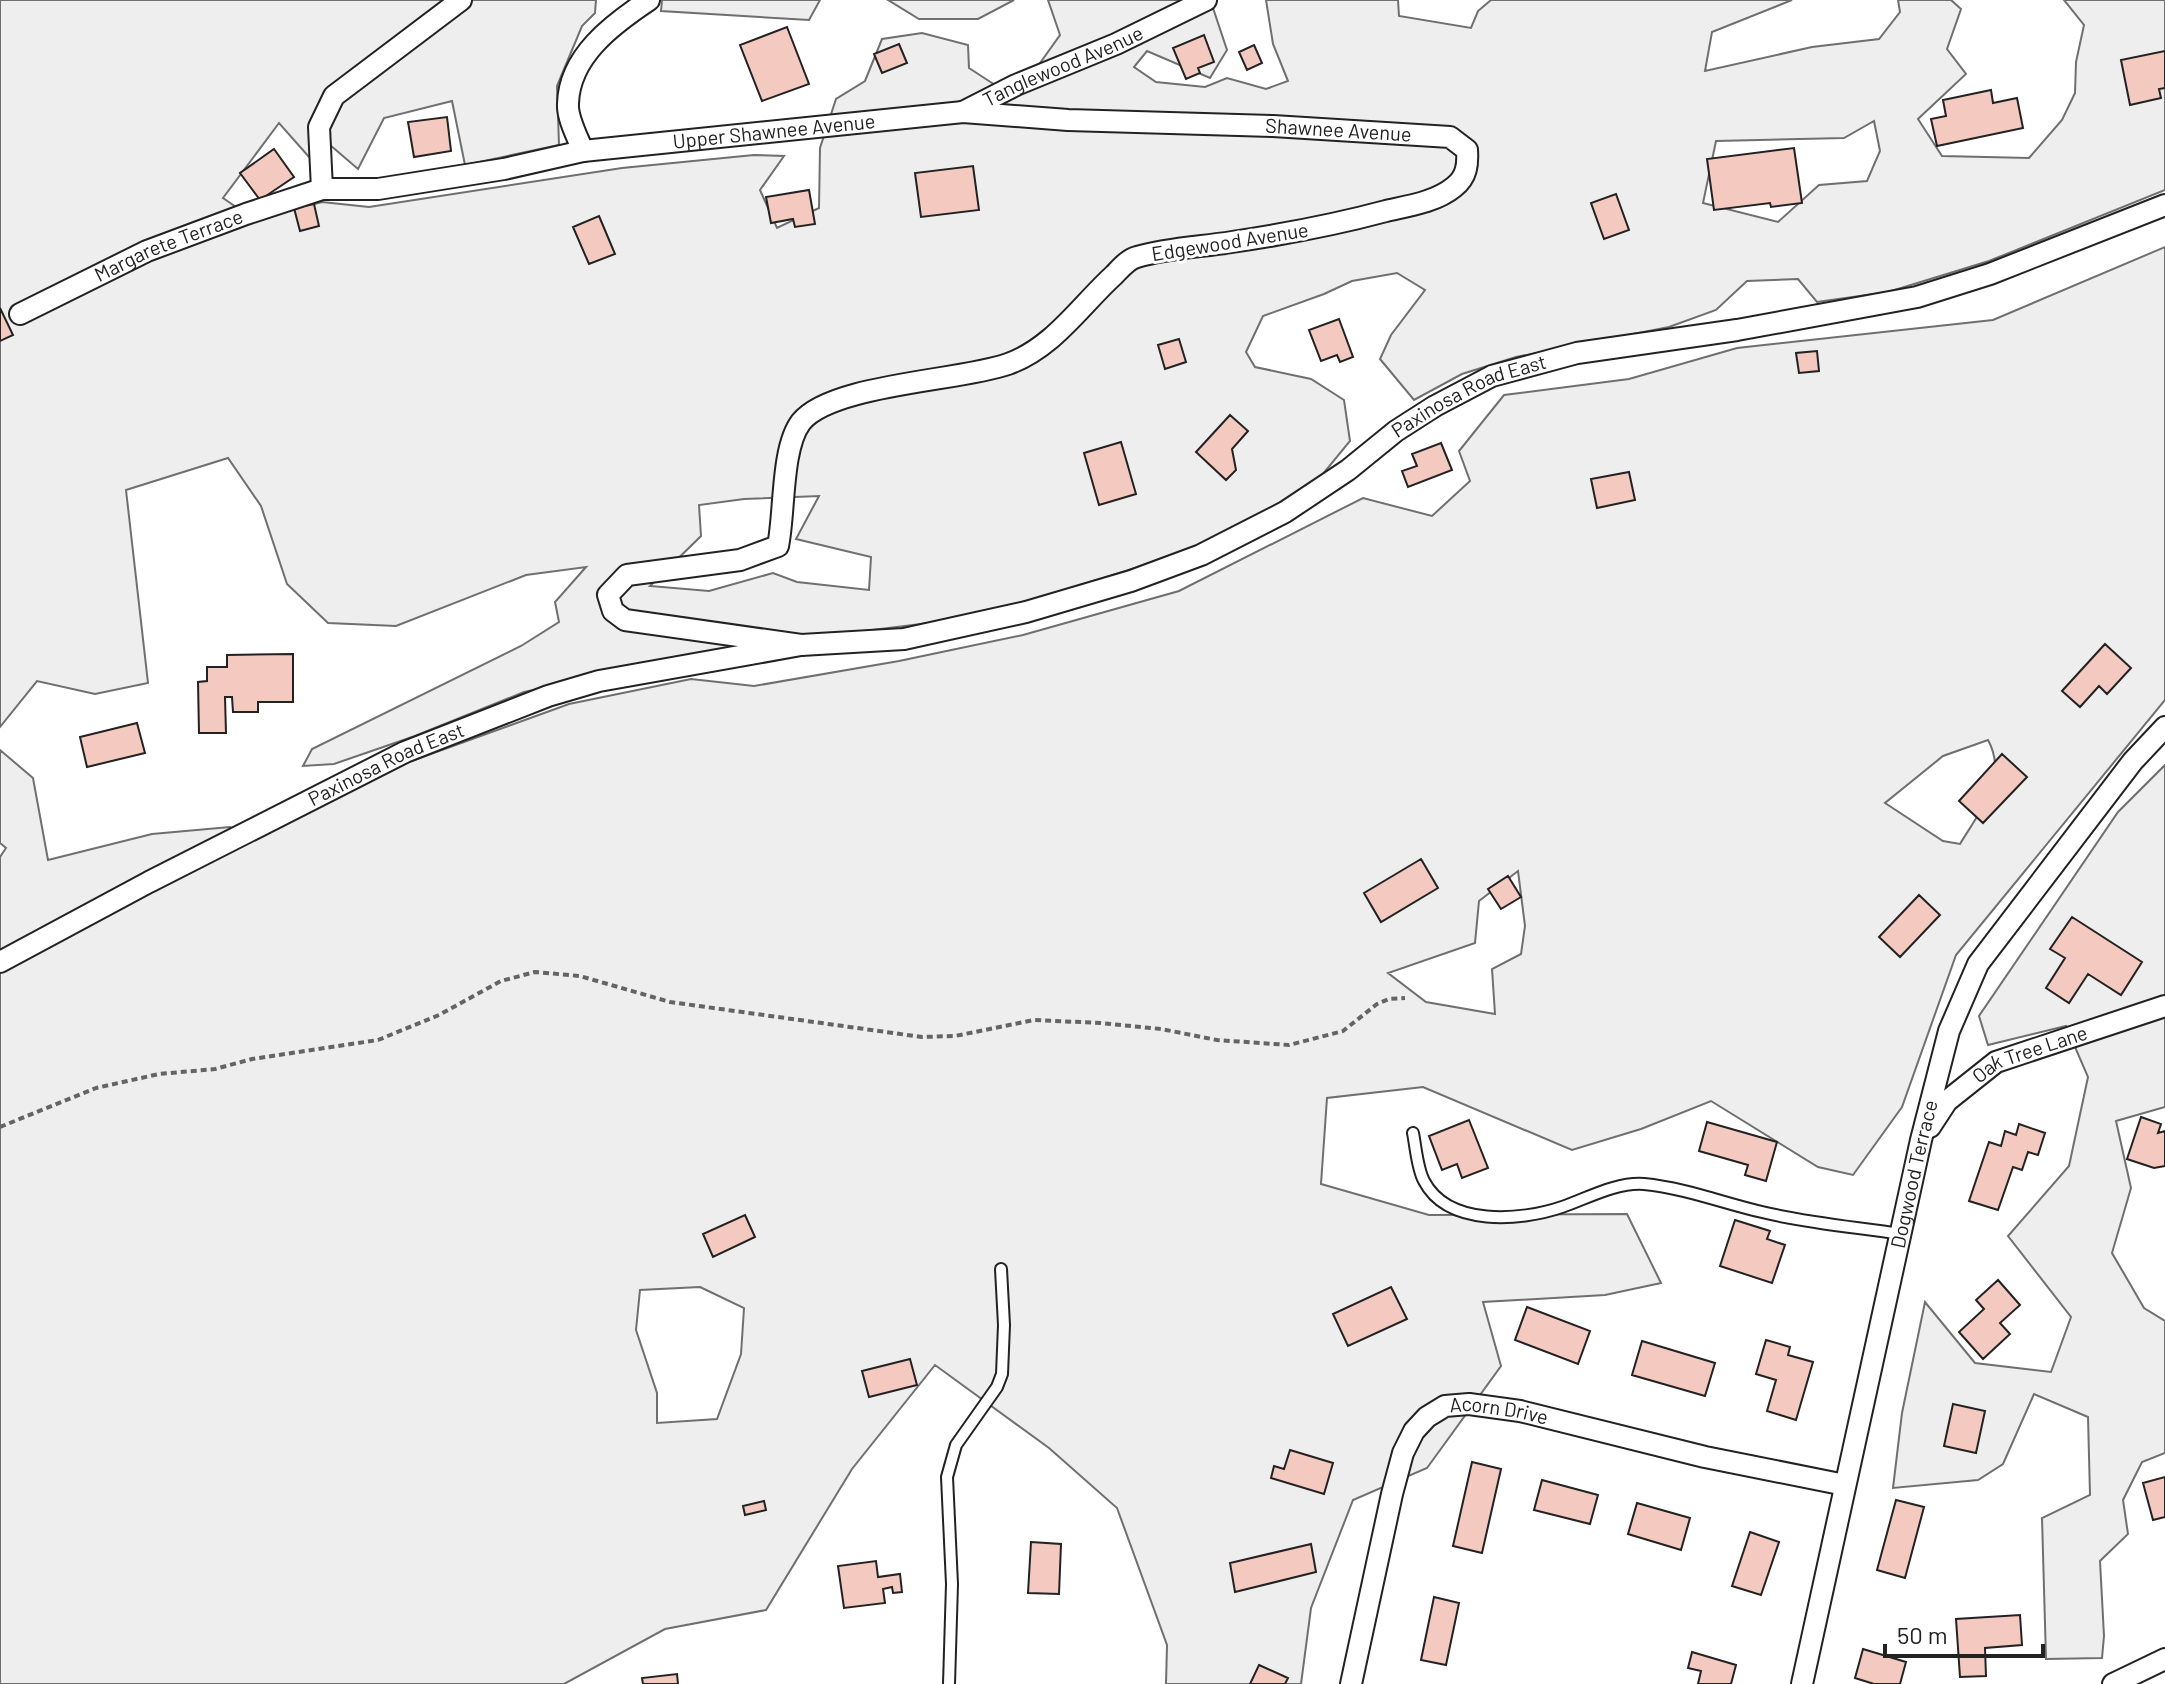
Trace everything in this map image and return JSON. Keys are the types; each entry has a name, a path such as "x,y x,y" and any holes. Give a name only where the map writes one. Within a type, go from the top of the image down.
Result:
{"street":[{"path":"322,189 319,127 334,96 461,0"},
{"path":"583,151 567,107 572,75 588,52 618,20 649,0"},
{"name":"Tanglewood Avenue","path":"963,112 1206,0"},
{"name":"Upper Shawnee Avenue","path":"322,189 378,189 504,169 583,151 963,112 1068,120 1228,126"},
{"name":"Shawnee Avenue","path":"1228,126 1450,137"},
{"name":"Edgewood Avenue","path":"783,521 784,490 794,439 802,421 823,407 852,395 1010,363 1052,339 1092,295 1133,257 1316,230 1430,200 1455,187 1468,167 1467,150 1450,137"},
{"name":"Margarete Terrace","path":"20,314 147,251 322,189"},
{"name":"Paxinosa Road East","path":"0,962 149,882 405,752 548,696 599,681 801,645 904,639 1026,612 1131,581 1201,555 1285,512 1348,470 1396,431 1492,376 1577,353 1737,330 1917,297 1990,274 2165,205"},
{"name":"Paxinosa Road East","path":"783,521 778,546 740,560 627,575 608,595 613,611 625,620 801,645"},
{"name":"Dogwood Terrace","path":"1802,1684 1921,1140 1949,1031 1978,964 2133,761 2165,727"},
{"name":"Oak Tree Lane","path":"1921,1140 1947,1101 1996,1062 2165,1006"},
{"name":"Acorn Drive","path":"1351,1684 1403,1453 1414,1431 1427,1417 1445,1406 1469,1404 1520,1411 1705,1457 1845,1485"},
{"path":"2113,1684 2165,1659"}],"lane":[{"path":"1413,1133 1422,1179 1433,1195 1453,1207 1482,1217 1516,1218 1561,1207 1598,1192 1639,1183 1674,1187 1766,1213 1901,1234"},
{"path":"949,1684 952,1584 947,1477 956,1445 997,1387 1002,1374 1004,1325 1001,1269"}],"path":[{"path":"0,1127 96,1088 159,1074 215,1069 252,1059 378,1040 439,1015 501,981 535,972 580,976 670,1002 922,1037 955,1036 1034,1020 1116,1024 1228,1041 1289,1045 1343,1031 1377,1004 1405,998"}],"shaded area":[{"path":"0,0 596,0 595,13 582,26 557,86 559,145 465,165 452,101 384,118 358,169 330,145 309,157 279,123 223,198 255,220 322,202 369,207 622,168 754,155 784,156 760,190 777,228 819,208 820,148 836,99 865,81 882,39 922,33 968,45 969,68 1015,98 1060,35 1048,0 1216,0 1212,5 1227,50 1210,78 1147,51 1134,67 1156,82 1205,87 1227,78 1266,89 1288,81 1273,44 1266,0 1398,0 1399,16 1471,28 1478,11 1491,0 1792,0 1712,32 1705,71 1812,47 1879,39 1900,12 1898,0 1951,0 1961,9 1947,49 1966,74 1918,119 1942,156 2029,158 2062,120 2075,93 2076,62 2084,25 2064,0 2165,0 2165,190 1989,261 1888,292 1817,302 1798,279 1747,281 1716,310 1669,327 1516,357 1462,374 1414,400 1380,359 1391,335 1425,290 1397,273 1352,281 1263,316 1246,352 1255,367 1311,379 1344,400 1350,441 1318,480 1272,513 1207,542 1135,568 978,617 807,638 524,692 415,736 334,764 303,766 312,749 521,646 559,622 555,602 586,567 526,575 396,626 328,623 287,584 261,506 228,458 126,490 148,683 95,694 37,681 0,727","holes":["1874,121 1880,151 1867,181 1819,185 1778,222 1703,203 1716,141 1844,138","819,496 796,539 871,557 869,590 797,582 773,573 709,591 650,586 701,536 699,505 744,499"]},
{"path":"662,0 820,0 809,20 661,11"},
{"path":"888,0 1014,0 978,19 919,19"},
{"path":"2165,247 2165,700 1956,955 1902,1107 1853,1175 1818,1167 1711,1101 1641,1129 1572,1150 1423,1087 1327,1098 1321,1184 1429,1215 1627,1214 1661,1283 1605,1295 1483,1302 1501,1366 1427,1468 1353,1500 1311,1608 1301,1684 1166,1684 1167,1645 1117,1508 1049,1448 935,1365 852,1469 766,1610 665,1629 564,1684 0,1684 0,857 6,848 0,843 0,750 33,778 48,860 152,834 230,827 252,840 381,772 569,704 691,679 754,686 899,661 1023,635 1179,591 1363,498 1432,516 1470,481 1459,451 1504,395 1629,379 1737,348 1993,320","holes":["1988,740 1994,754 1993,781 1983,807 1960,844 1943,841 1885,803 1943,756","1518,871 1525,926 1521,954 1492,969 1495,1014 1426,1002 1388,973 1475,943 1479,901","700,1287 744,1308 741,1354 717,1419 657,1423 657,1393 636,1330 640,1290"]},
{"path":"2165,765 2165,1107 2116,1121 2131,1188 2112,1253 2144,1308 2165,1321 2165,1453 2142,1462 2123,1500 2128,1534 2100,1561 2104,1636 2102,1658 2046,1659 2042,1518 2090,1495 2088,1417 2034,1394 2003,1464 1978,1480 1893,1488 1902,1413 1925,1302 1975,1363 2051,1372 2071,1317 2008,1236 2069,1166 2088,1077 2066,1026 1988,1045 1979,1016 2118,812"}],"building":[{"path":"787,27 809,84 762,101 740,45"},
{"path":"1204,35 1214,62 1198,68 1200,73 1186,79 1173,48"},
{"path":"899,44 907,63 882,73 874,54"},
{"path":"1254,45 1262,63 1247,70 1239,52"},
{"path":"2165,51 2165,88 2159,89 2161,98 2130,105 2121,60"},
{"path":"1991,90 1993,103 2017,98 2023,128 1937,146 1931,119 1946,116 1943,100"},
{"path":"447,117 451,151 414,157 408,122"},
{"path":"1794,148 1802,203 1771,207 1770,203 1714,210 1707,159"},
{"path":"274,149 294,177 260,200 240,173"},
{"path":"973,166 979,210 921,217 915,173"},
{"path":"809,190 815,224 795,227 793,219 771,223 766,197"},
{"path":"1616,194 1629,230 1604,239 1591,203"},
{"path":"314,204 319,226 300,231 294,208"},
{"path":"599,216 615,254 589,264 573,227"},
{"path":"0,308 13,335 0,341"},
{"path":"1339,319 1353,357 1340,362 1337,355 1321,361 1309,330"},
{"path":"1179,339 1186,362 1165,369 1158,345"},
{"path":"1817,351 1819,371 1799,373 1796,353"},
{"path":"1230,415 1248,431 1232,449 1236,470 1226,480 1196,452"},
{"path":"1121,442 1136,494 1099,505 1084,453"},
{"path":"1441,443 1452,470 1408,487 1402,471 1417,466 1412,454"},
{"path":"1629,472 1635,500 1597,508 1591,479"},
{"path":"2105,644 2131,668 2107,694 2099,686 2080,707 2062,691"},
{"path":"293,654 293,702 258,702 258,712 233,712 232,697 225,697 226,733 199,733 198,682 207,681 207,667 227,667 227,655"},
{"path":"137,723 145,753 87,767 80,737"},
{"path":"2002,754 2027,777 1983,823 1959,801"},
{"path":"1421,859 1438,888 1381,922 1364,893"},
{"path":"1508,876 1521,897 1501,909 1488,889"},
{"path":"1919,895 1940,915 1900,957 1879,937"},
{"path":"2072,917 2142,962 2121,995 2088,974 2069,1003 2046,988 2065,958 2050,949"},
{"path":"2141,1117 2161,1124 2158,1133 2165,1131 2165,1166 2154,1168 2127,1159"},
{"path":"1469,1120 1488,1168 1462,1178 1457,1164 1442,1170 1429,1136"},
{"path":"1707,1122 1777,1142 1766,1181 1745,1175 1748,1165 1699,1151"},
{"path":"2019,1124 2045,1133 2038,1155 2028,1152 2022,1170 2013,1167 1998,1210 1969,1201 1989,1142 2001,1146 2005,1131 2016,1135"},
{"path":"745,1215 755,1237 713,1257 703,1234"},
{"path":"1735,1220 1770,1231 1767,1239 1785,1245 1772,1283 1720,1266"},
{"path":"1998,1280 2020,1305 2000,1323 2010,1334 1983,1359 1959,1332 1984,1309 1976,1300"},
{"path":"1391,1287 1407,1319 1348,1346 1333,1314"},
{"path":"1527,1307 1590,1331 1578,1364 1515,1340"},
{"path":"1766,1340 1790,1347 1788,1355 1813,1362 1796,1420 1767,1411 1776,1380 1756,1374"},
{"path":"1642,1341 1715,1363 1705,1396 1632,1375"},
{"path":"910,1359 917,1385 869,1397 862,1371"},
{"path":"1953,1404 1985,1411 1976,1453 1944,1446"},
{"path":"1290,1450 1333,1463 1324,1494 1271,1478 1274,1466 1284,1469"},
{"path":"1472,1462 1501,1469 1482,1553 1453,1546"},
{"path":"2165,1477 2165,1517 2153,1520 2143,1483"},
{"path":"1542,1480 1598,1495 1590,1524 1534,1510"},
{"path":"1896,1500 1924,1507 1905,1578 1877,1570"},
{"path":"764,1501 766,1510 745,1515 743,1506"},
{"path":"1637,1503 1690,1518 1681,1550 1628,1534"},
{"path":"1750,1532 1779,1542 1761,1595 1732,1586"},
{"path":"1031,1542 1061,1544 1059,1594 1028,1593"},
{"path":"1311,1544 1316,1572 1235,1592 1230,1563"},
{"path":"876,1561 878,1577 900,1574 902,1592 893,1593 892,1587 883,1589 885,1603 844,1608 838,1566"},
{"path":"1434,1597 1459,1603 1446,1665 1421,1660"},
{"path":"2020,1615 2022,1645 1985,1648 1986,1676 1960,1677 1956,1619"},
{"path":"1863,1649 1906,1662 1900,1684 1874,1684 1855,1678"},
{"path":"1692,1652 1736,1665 1731,1684 1698,1684 1701,1671 1688,1668"},
{"path":"1259,1665 1288,1678 1285,1684 1250,1684"},
{"path":"677,1674 678,1684 643,1684 642,1678"}]}
